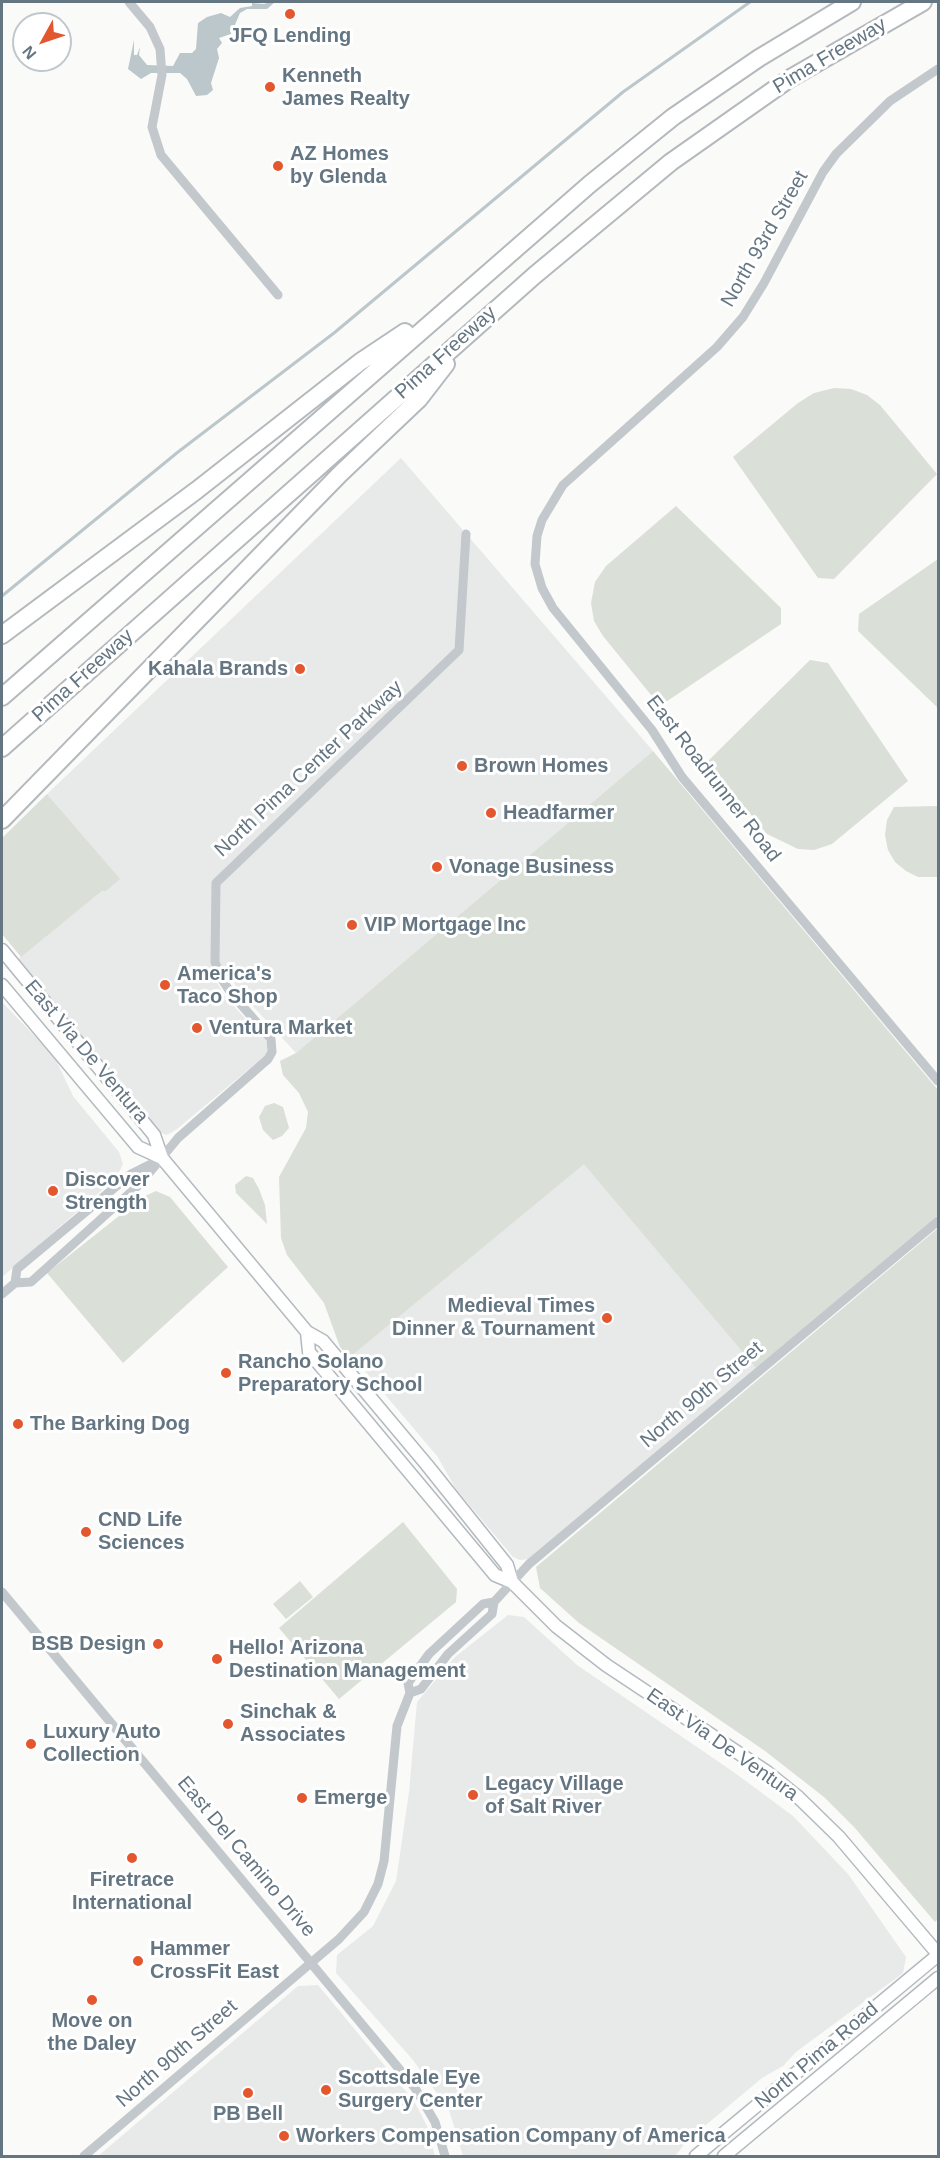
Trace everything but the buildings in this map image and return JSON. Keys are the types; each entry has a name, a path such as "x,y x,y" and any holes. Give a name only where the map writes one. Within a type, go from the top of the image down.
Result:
{"highway":[{"name":"Pima Freeway","path":"2,697 458,297 673,117 759,58 852,2"},
{"name":"Pima Freeway","path":"2,748 484,320 671,162 789,79 924,2"},
{"path":"2,635 197,490 360,362 458,297"},
{"path":"2,820 340,474 419,399 484,320"}],"main road":[{"name":"East Via De Ventura","path":"2,950 154,1135 162,1158 308,1332 323,1341 427,1465 507,1565 512,1582"},
{"name":"East Via De Ventura","path":"2,985 138,1148 162,1158"},
{"name":"East Via De Ventura","path":"308,1332 309,1352 495,1575 512,1582 556,1626 598,1659 767,1772 804,1803 839,1837 939,1954"},
{"name":"North Pima Road","path":"696,2157 939,1954"},
{"name":"North Pima Road","path":"724,2157 939,1978"}],"street":[{"path":"129,2 150,27 160,49 161,80 152,128 161,155 278,295"},
{"name":"North 93rd Street","path":"570,478 724,340 764,284 823,172 836,154 890,101 939,69"},
{"name":"East Roadrunner Road","path":"570,478 548,507 537,536 538,576 553,608 652,730 701,800 939,1081"},
{"name":"North Pima Center Parkway","path":"2,1294 15,1283 31,1282 141,1183 177,1138 264,1064 272,1052 271,1039 220,978 216,962 216,883 459,650 466,534"},
{"name":"North Pima Center Parkway","path":"15,1283 18,1269 131,1174 162,1158"},
{"name":"North 90th Street","path":"410,1693 421,1689 448,1654 492,1614 494,1602 530,1564 939,1221"},
{"name":"East Del Camino Drive","path":"2,1592 422,2098 435,2122 445,2157"},
{"name":"North 90th Street","path":"84,2157 311,1963 350,1928 364,1912 378,1884 384,1861 397,1726 410,1693 408,1683 429,1654 483,1604 494,1602"}],"shaded area":[{"path":"275,2 267,9 247,9 240,13 231,34 219,38 222,43 217,49 219,58 211,83 213,90 207,95 196,96 187,79 180,73 151,73 141,79 128,69 134,40 134,55 137,55 140,47 139,55 147,65 173,66 180,53 192,53 196,49 198,23 207,17 221,13 230,17 240,8 252,6 252,3"},
{"path":"834,388 851,389 867,395 880,405 937,474 834,579 818,578 733,457 798,403 814,393"},
{"path":"401,458 653,751 296,1053 238,990 225,966 211,972 226,998 264,1038 267,1043 267,1054 177,1129 167,1135 161,1133 152,1125 141,1106 118,1078 108,1072 87,1047 63,1013 18,959 119,879 47,794"},
{"path":"676,506 781,608 781,624 660,706 603,636 594,621 591,603 595,582 606,566"},
{"path":"938,559 938,708 858,631 859,614"},
{"path":"810,660 828,663 908,781 832,844 814,850 798,849 767,834 707,762"},
{"path":"653,751 938,1090 938,1215 756,1368 584,1164 349,1358 340,1347 324,1303 287,1255 281,1238 279,1177 306,1128 308,1112 299,1093 283,1075 280,1061 296,1053"},
{"path":"47,794 120,879 21,957 2,934 2,838"},
{"path":"938,806 938,877 918,877 895,862 888,850 885,835 887,820 894,807"},
{"path":"2,1002 57,1062 73,1096 119,1152 123,1164 117,1177 2,1277"},
{"path":"274,1103 283,1107 289,1128 282,1136 273,1140 263,1130 259,1117 265,1106"},
{"path":"584,1163 756,1368 528,1559 520,1560 513,1557 456,1489 437,1456 360,1365 349,1358"},
{"path":"246,1176 253,1178 259,1189 265,1205 267,1224 236,1193 235,1185"},
{"path":"156,1191 170,1197 228,1267 123,1363 47,1273 143,1197"},
{"path":"938,1228 938,1919 935,1922 854,1827 824,1797 765,1751 579,1623 540,1588 536,1567"},
{"path":"403,1522 457,1589 456,1602 339,1699 279,1628"},
{"path":"300,1581 313,1597 286,1619 273,1604"},
{"path":"508,1615 524,1617 577,1665 735,1773 793,1816 848,1874 906,1957 903,1973 796,2052 783,2066 762,2078 688,2140 675,2156 463,2156 449,2110 413,2060 336,1973 337,1955 373,1926 396,1881 409,1792 417,1702 455,1657"},
{"path":"318,1985 414,2101 427,2126 435,2156 98,2156 298,1986"}],"waterway":[{"path":"2,596 178,452 334,333 623,92 750,2"}],"place":[{"name":"JFQ Lending","path":"290,14"},
{"name":"Kenneth James Realty","path":"270,87"},
{"name":"AZ Homes by Glenda","path":"278,166"},
{"name":"Kahala Brands","path":"300,669"},
{"name":"Brown Homes","path":"462,766"},
{"name":"Headfarmer","path":"491,813"},
{"name":"Vonage Business","path":"437,867"},
{"name":"VIP Mortgage Inc","path":"352,925"},
{"name":"America's Taco Shop","path":"165,985"},
{"name":"Ventura Market","path":"197,1028"},
{"name":"Discover Strength","path":"53,1191"},
{"name":"Medieval Times Dinner & Tournament","path":"607,1318"},
{"name":"Rancho Solano Preparatory School","path":"226,1373"},
{"name":"The Barking Dog","path":"18,1424"},
{"name":"CND Life Sciences","path":"86,1532"},
{"name":"BSB Design","path":"158,1644"},
{"name":"Hello! Arizona Destination Management","path":"217,1659"},
{"name":"Sinchak & Associates","path":"228,1724"},
{"name":"Luxury Auto Collection","path":"31,1744"},
{"name":"Legacy Village of Salt River","path":"473,1795"},
{"name":"Emerge","path":"302,1798"},
{"name":"Firetrace International","path":"132,1858"},
{"name":"Hammer CrossFit East","path":"138,1961"},
{"name":"Move on the Daley","path":"92,2000"},
{"name":"Scottsdale Eye Surgery Center","path":"326,2090"},
{"name":"PB Bell","path":"248,2093"},
{"name":"Workers Compensation Company of America","path":"284,2136"}]}
